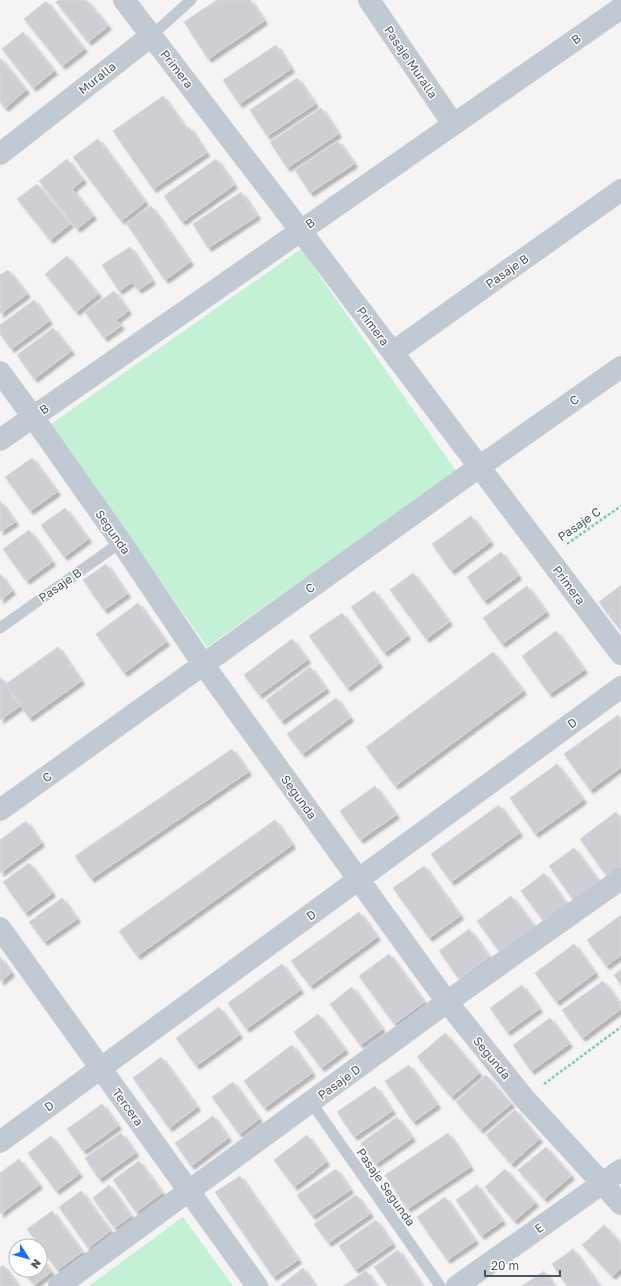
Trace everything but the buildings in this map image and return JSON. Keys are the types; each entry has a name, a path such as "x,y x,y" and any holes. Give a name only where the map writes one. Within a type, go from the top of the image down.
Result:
{"street":[{"name":"Primera","path":"124,0 621,654"},
{"name":"Pasaje Muralla","path":"369,0 453,124"},
{"name":"B","path":"0,440 621,8"},
{"name":"Muralla","path":"0,154 151,36"},
{"name":"Pasaje B","path":"392,352 621,190"},
{"name":"C","path":"0,810 621,367"},
{"name":"Segunda","path":"0,372 121,542 203,664 447,1002 524,1098 621,1204"},
{"name":"D","path":"0,1142 621,687"},
{"name":"Pasaje D","path":"59,1286 447,1002 621,878"},
{"name":"Tercera","path":"0,928 257,1286"},
{"name":"E","path":"457,1286 621,1170"}],"lane":[{"name":"Muralla","path":"151,36 191,0"},
{"name":"Pasaje B","path":"0,628 121,542"},
{"name":"Pasaje Segunda","path":"311,1102 440,1286"}],"path":[{"name":"Pasaje C","path":"548,557 621,506"},
{"path":"524,1098 621,1027"}],"green space":[{"path":"301,249 456,471 207,647 51,424"},
{"path":"183,1217 233,1286 89,1286"}]}
